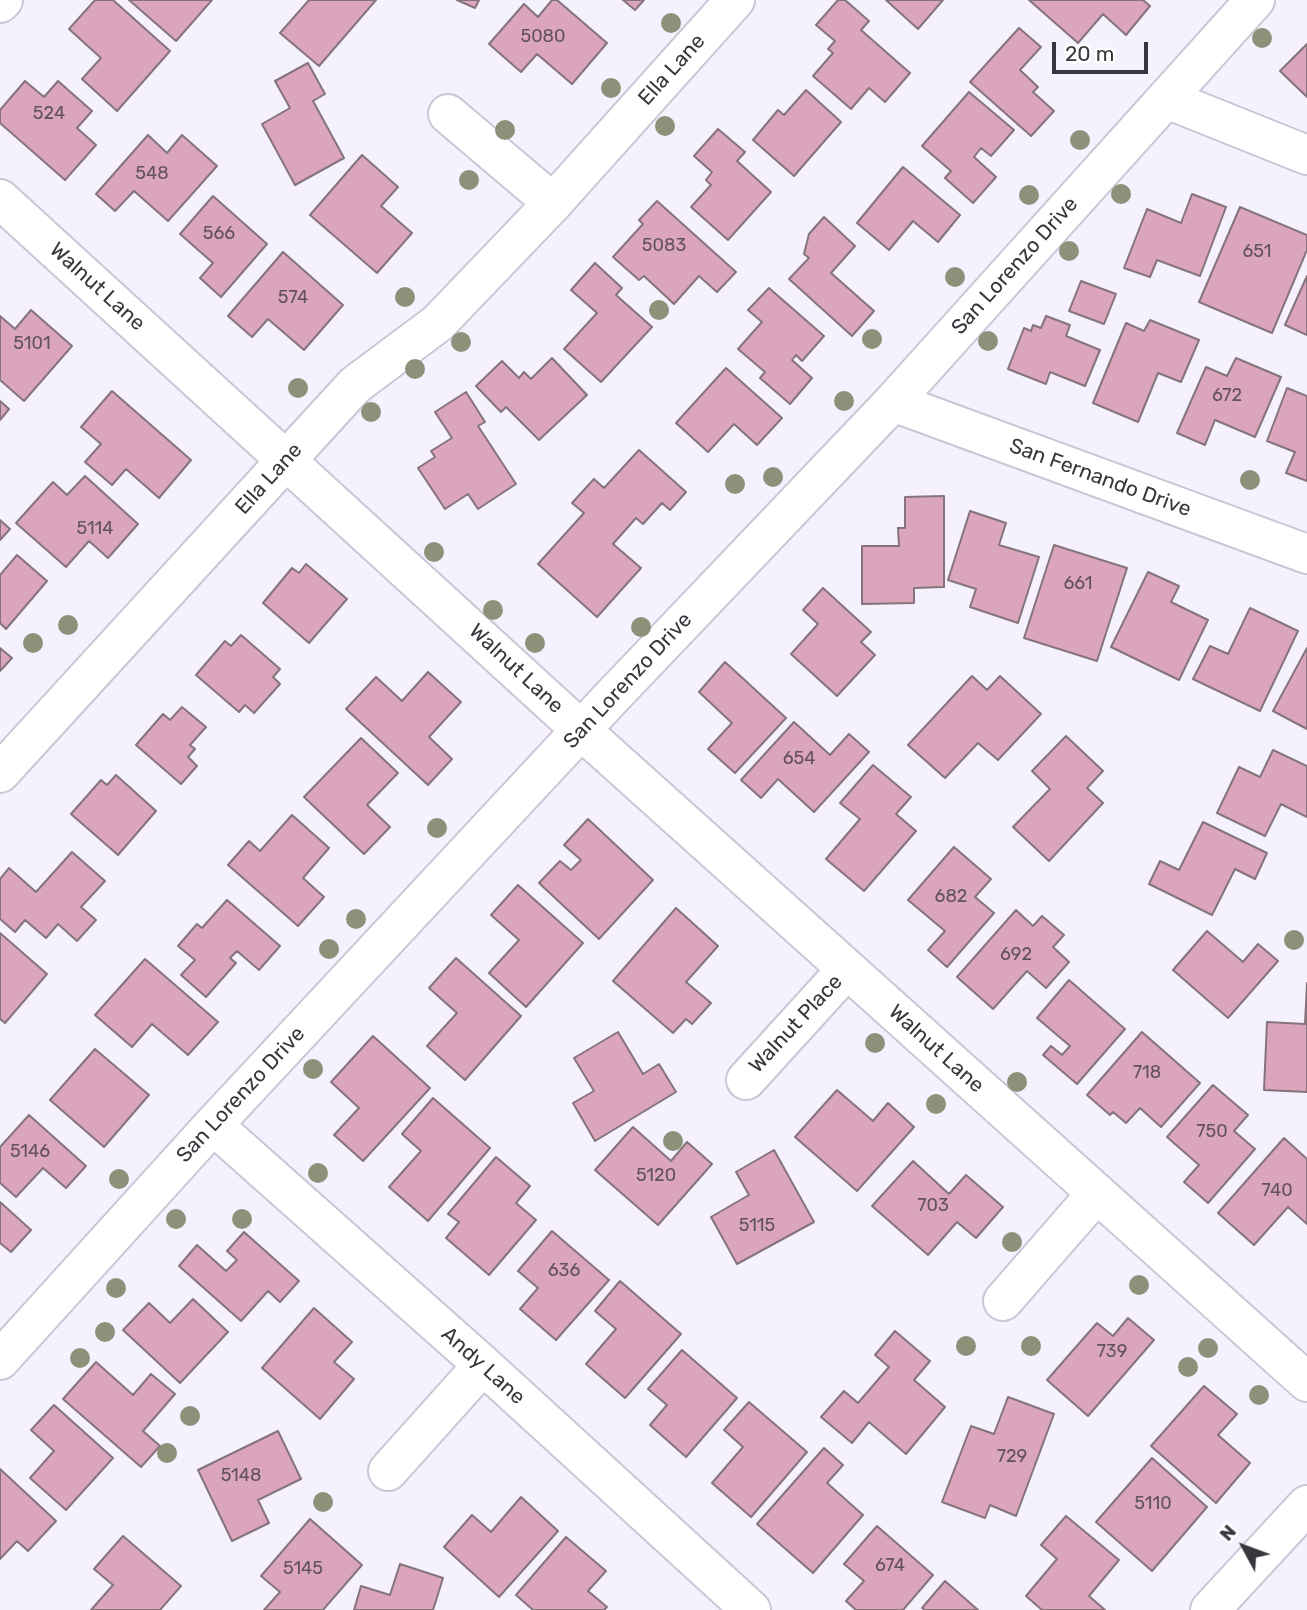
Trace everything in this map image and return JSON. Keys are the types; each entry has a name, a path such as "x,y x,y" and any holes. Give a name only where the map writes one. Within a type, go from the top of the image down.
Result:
{"street":[{"name":"Ella Lane","path":"0,772 355,385 438,323 553,203 735,0"},
{"name":"San Lorenzo Drive","path":"0,1360 213,1125 581,730 894,401 1255,0"},
{"path":"1167,99 1307,155"},
{"path":"448,114 553,203"},
{"name":"Walnut Lane","path":"0,199 581,730 1307,1382"},
{"name":"San Fernando Drive","path":"894,401 1307,554"},
{"name":"Walnut Place","path":"746,1080 847,969"},
{"name":"Andy Lane","path":"213,1125 483,1365 738,1606"},
{"path":"1003,1301 1097,1193"},
{"path":"388,1471 483,1365"},
{"path":"1210,1610 1307,1505"}],"building":[{"path":"95,0 113,0 170,51 117,111 82,79 101,58 69,29"},
{"path":"129,0 212,0 176,41"},
{"path":"309,0 376,0 319,66 280,33"},
{"path":"457,0 479,0 475,8"},
{"path":"552,0 557,0 607,43 572,84 537,54 521,72 489,44 524,4 538,17"},
{"path":"623,0 644,0 635,10"},
{"path":"838,0 845,0 869,21 861,30 910,73 885,102 869,88 851,109 813,76 833,53 828,49 835,41 816,25"},
{"path":"886,0 943,0 918,29"},
{"path":"1029,0 1143,0 1150,6 1126,35 1103,14 1078,43"},
{"path":"1019,28 1041,47 1020,70 1038,87 1033,92 1054,111 1031,136 970,82"},
{"path":"1307,44 1307,97 1280,71"},
{"path":"308,63 325,94 313,101 344,158 295,185 262,124 290,108 275,81"},
{"path":"25,81 44,97 58,81 92,111 77,128 96,145 65,180 0,123 0,110"},
{"path":"806,90 841,122 794,176 753,140 778,110 784,115"},
{"path":"969,92 1014,130 991,156 981,148 974,157 996,177 973,203 945,178 951,171 922,146"},
{"path":"718,129 745,152 737,161 771,192 728,240 691,207 711,185 706,180 712,172 694,156"},
{"path":"148,135 167,153 182,135 217,166 168,221 134,191 115,211 96,194"},
{"path":"362,155 398,187 381,206 412,233 377,273 310,215"},
{"path":"903,167 960,215 938,242 913,221 889,250 857,223"},
{"path":"1192,194 1226,207 1200,276 1157,260 1150,277 1124,268 1147,209 1181,223"},
{"path":"213,196 267,244 221,297 200,278 213,263 180,234"},
{"path":"657,201 736,272 717,292 699,276 674,304 644,276 639,280 613,257 643,224 639,220"},
{"path":"1240,207 1307,235 1307,250 1272,333 1199,302"},
{"path":"824,217 855,246 831,273 874,311 852,336 789,279 809,258 804,254 809,234"},
{"path":"283,252 343,305 304,350 268,319 252,337 228,316"},
{"path":"595,263 622,288 616,295 652,327 601,382 564,349 597,313 571,290"},
{"path":"1307,276 1307,335 1285,325"},
{"path":"1081,281 1116,294 1104,324 1069,311"},
{"path":"769,288 824,336 802,361 796,355 792,360 812,378 790,404 760,378 765,372 738,349 762,322 748,310"},
{"path":"31,310 72,346 24,401 0,380 0,316 15,329"},
{"path":"1046,316 1070,325 1066,336 1100,350 1085,386 1050,372 1046,384 1008,369 1024,328 1031,331 1033,325 1041,328"},
{"path":"1150,320 1199,340 1181,382 1158,373 1138,422 1093,403 1126,323 1144,331"},
{"path":"552,358 587,395 539,440 506,407 501,412 476,386 502,361 519,378 524,372 531,379"},
{"path":"1236,358 1281,377 1255,437 1215,420 1205,445 1177,433 1206,367 1227,376"},
{"path":"726,368 782,418 757,445 734,424 708,452 676,423"},
{"path":"1287,388 1307,396 1307,481 1286,473 1295,452 1267,441"},
{"path":"112,391 191,460 159,498 126,469 112,485 85,462 101,444 81,427"},
{"path":"466,392 485,422 478,426 516,484 478,509 468,494 445,509 418,468 435,457 431,451 452,438 435,412"},
{"path":"0,401 9,409 0,420"},
{"path":"639,450 686,492 670,510 662,503 643,524 636,518 613,544 641,568 597,617 538,564 584,513 572,503 594,479 604,488"},
{"path":"85,476 138,524 108,558 89,541 66,567 16,523 53,482 67,495"},
{"path":"944,496 944,587 914,588 914,603 862,604 862,546 899,546 898,528 905,528 905,497"},
{"path":"970,511 1006,523 999,545 1039,557 1018,623 970,607 976,589 948,580"},
{"path":"0,520 10,529 0,540"},
{"path":"1054,545 1127,568 1097,661 1024,638"},
{"path":"17,555 47,581 6,629 0,623 0,575"},
{"path":"306,564 347,599 309,643 263,603 292,568 299,573"},
{"path":"1148,572 1179,586 1171,602 1208,620 1179,680 1111,647"},
{"path":"823,588 871,632 861,642 875,655 837,696 791,654 818,624 803,610"},
{"path":"1250,608 1298,631 1260,711 1193,679 1210,646 1228,654"},
{"path":"241,635 280,669 273,677 280,684 254,713 245,705 239,712 196,675 225,641 231,646"},
{"path":"0,648 12,658 0,671"},
{"path":"1307,648 1307,729 1273,711"},
{"path":"725,662 786,718 735,773 708,749 732,723 699,692"},
{"path":"428,672 461,702 429,737 452,759 428,785 346,709 376,677 402,701"},
{"path":"972,676 987,690 1000,676 1041,714 998,760 978,743 945,778 908,745"},
{"path":"182,707 206,727 190,745 195,749 188,757 197,766 181,784 136,745 163,714 170,720"},
{"path":"794,722 830,755 849,734 869,752 814,812 778,779 761,798 741,780"},
{"path":"1066,736 1103,771 1087,788 1103,803 1049,861 1013,827 1050,789 1032,771"},
{"path":"361,738 398,773 367,805 390,827 364,854 304,797"},
{"path":"1273,750 1307,766 1307,817 1281,804 1265,836 1217,813 1239,767 1260,777"},
{"path":"873,765 911,797 896,814 916,831 864,891 826,859 860,819 840,803"},
{"path":"116,775 156,811 118,855 71,814 101,780 107,785"},
{"path":"292,815 329,848 303,878 324,897 298,926 228,865 249,841 260,851"},
{"path":"588,819 653,880 599,939 539,883 560,861 571,870 581,860 564,845"},
{"path":"1203,822 1267,853 1255,879 1235,869 1212,915 1149,884 1160,861 1179,870"},
{"path":"954,847 991,879 975,897 994,913 947,967 928,950 945,931 908,900"},
{"path":"72,852 105,881 81,907 96,920 77,941 58,924 46,938 25,920 15,932 0,919 0,879 9,868 36,892"},
{"path":"518,885 583,943 526,1007 489,973 519,940 491,915"},
{"path":"227,900 280,946 259,970 237,951 230,958 236,963 206,997 181,975 195,960 178,946 197,924 202,928"},
{"path":"676,908 718,946 686,982 711,1003 692,1024 686,1019 673,1033 613,981"},
{"path":"1016,910 1033,926 1042,916 1064,935 1053,947 1069,962 1046,988 1027,971 993,1009 957,977"},
{"path":"1207,931 1243,962 1258,944 1278,961 1228,1018 1173,970"},
{"path":"0,933 47,974 5,1023 0,1019"},
{"path":"456,958 521,1016 465,1080 427,1046 457,1013 429,988"},
{"path":"145,959 218,1022 188,1055 152,1024 132,1047 95,1015"},
{"path":"1069,980 1125,1029 1077,1084 1043,1055 1051,1046 1062,1055 1070,1046 1037,1018"},
{"path":"1307,983 1307,1092 1264,1090 1267,1022 1305,1024"},
{"path":"618,1032 643,1074 659,1064 676,1092 595,1141 573,1103 594,1091 574,1058"},
{"path":"1142,1032 1200,1083 1161,1127 1140,1108 1126,1123 1113,1112 1110,1115 1087,1095"},
{"path":"373,1036 430,1088 363,1161 334,1135 359,1108 331,1082"},
{"path":"95,1049 149,1095 104,1147 50,1100"},
{"path":"1213,1085 1248,1115 1234,1131 1255,1149 1208,1203 1184,1182 1199,1165 1167,1137"},
{"path":"837,1090 873,1121 888,1103 914,1127 857,1191 795,1137"},
{"path":"433,1098 490,1148 428,1221 389,1187 421,1151 402,1134"},
{"path":"29,1115 86,1166 66,1188 43,1168 16,1197 0,1183 0,1147"},
{"path":"633,1127 671,1161 687,1142 712,1164 658,1225 595,1170"},
{"path":"1284,1138 1307,1159 1307,1224 1288,1207 1254,1245 1218,1213"},
{"path":"774,1150 814,1222 737,1264 711,1217 749,1195 736,1172"},
{"path":"496,1157 530,1186 516,1203 536,1220 489,1275 446,1238 459,1222 448,1214"},
{"path":"913,1161 949,1194 966,1175 1003,1207 976,1238 957,1222 928,1255 872,1206"},
{"path":"0,1202 31,1230 11,1252 0,1243"},
{"path":"552,1231 609,1280 556,1340 520,1309 538,1288 518,1271"},
{"path":"244,1232 299,1281 280,1302 268,1291 241,1321 179,1266 197,1245 226,1271 237,1260 227,1251"},
{"path":"620,1281 681,1334 625,1398 586,1364 616,1329 595,1311"},
{"path":"193,1299 228,1332 180,1383 123,1330 149,1303 170,1323"},
{"path":"314,1308 352,1342 334,1362 354,1379 320,1419 262,1368"},
{"path":"1128,1318 1154,1340 1088,1416 1047,1380 1097,1323 1113,1336"},
{"path":"895,1331 930,1361 914,1380 945,1407 906,1454 869,1422 852,1443 821,1417 844,1391 858,1403 889,1367 875,1355"},
{"path":"682,1350 737,1398 686,1457 650,1425 667,1405 648,1389"},
{"path":"96,1362 133,1395 151,1374 175,1394 143,1431 160,1446 141,1467 63,1399"},
{"path":"1204,1386 1237,1414 1218,1435 1250,1463 1216,1503 1151,1446"},
{"path":"1008,1397 1054,1414 1016,1516 990,1505 985,1518 942,1502 971,1426 994,1434"},
{"path":"749,1402 807,1452 751,1517 712,1483 743,1447 724,1430"},
{"path":"54,1405 113,1458 66,1510 30,1478 54,1451 31,1430"},
{"path":"278,1431 301,1479 258,1500 269,1523 232,1541 198,1470"},
{"path":"824,1448 843,1465 827,1483 863,1515 813,1573 757,1524"},
{"path":"1152,1458 1207,1507 1152,1571 1096,1522"},
{"path":"0,1469 56,1521 28,1551 17,1541 0,1559"},
{"path":"521,1497 558,1531 499,1597 444,1547 472,1515 491,1532"},
{"path":"1066,1516 1119,1560 1089,1596 1105,1610 1042,1610 1026,1596 1057,1559 1041,1545"},
{"path":"310,1519 362,1565 323,1610 264,1610 280,1592 261,1576"},
{"path":"877,1526 933,1575 903,1610 856,1610 846,1601 864,1581 844,1564"},
{"path":"123,1536 181,1586 160,1610 91,1610 113,1585 94,1569"},
{"path":"566,1537 606,1571 588,1591 607,1607 604,1610 533,1610 516,1595"},
{"path":"400,1564 443,1578 433,1610 354,1610 361,1586 390,1595"},
{"path":"945,1581 978,1610 922,1608"}]}
